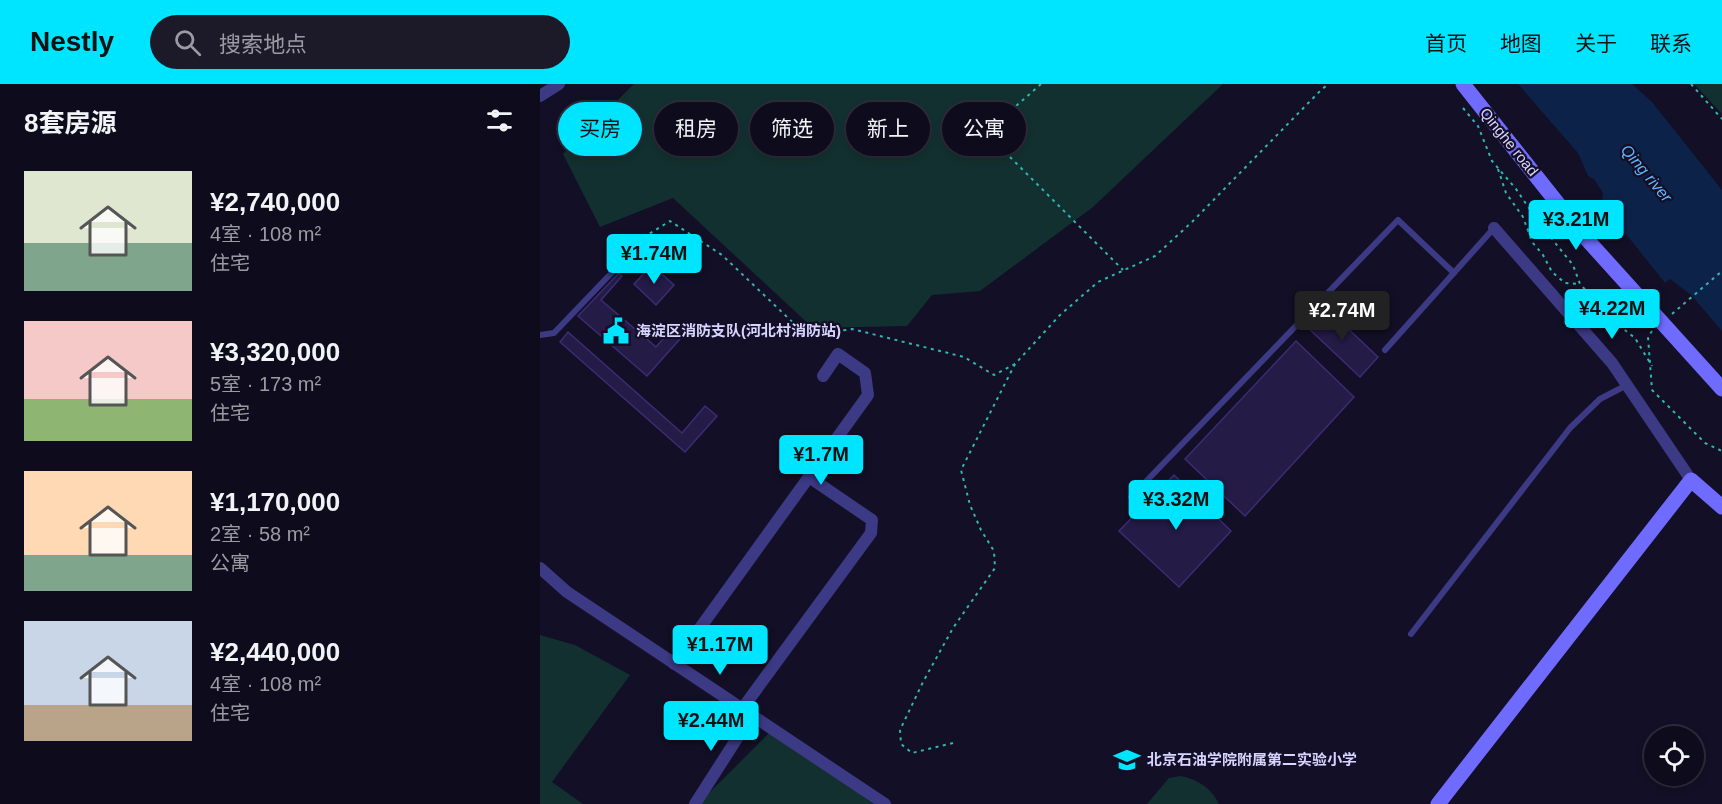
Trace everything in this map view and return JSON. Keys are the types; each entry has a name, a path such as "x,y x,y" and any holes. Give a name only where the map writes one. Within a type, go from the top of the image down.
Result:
{"street":[{"path":"540,96 559,84"},
{"name":"Qinghe road","path":"1463,84 1582,234 1722,389"},
{"path":"1494,228 1612,363 1691,480 1722,507"},
{"path":"674,664 868,395 865,373 838,354 823,376"},
{"path":"695,804 747,712 871,533 872,520 809,477"},
{"path":"1438,804 1691,480"},
{"path":"540,568 567,592 885,804"}],"lane":[{"path":"1131,497 1398,220 1454,273"},
{"path":"1385,350 1494,228"},
{"path":"540,335 554,333 623,261"},
{"path":"1411,634 1570,428 1600,399 1627,386"}],"path":[{"path":"1041,84 1007,114 1012,142 998,145 1124,270"},
{"path":"952,743 912,753 901,744 900,730 953,628 995,568 994,551 970,506 961,470 1015,364 1060,315 1098,282 1155,256 1163,249 1329,84"},
{"path":"1691,84 1722,118"},
{"path":"1463,108 1478,126 1492,161 1574,265 1580,284 1616,323 1635,338 1652,366"},
{"path":"1497,167 1506,193 1523,217 1532,242 1543,255 1552,272 1565,283 1580,284"},
{"path":"623,261 649,234 670,221 722,255 807,336 852,329 964,357 994,375 1015,364"},
{"path":"1527,229 1552,238"},
{"path":"1722,271 1653,329 1648,337 1653,390 1705,443 1722,451"}],"green space":[{"path":"634,84 1223,84 1093,207 980,291 932,295 907,326 813,328 673,198 600,227 564,156 642,156 642,102 616,102"},
{"path":"1694,84 1722,84 1722,114"},
{"path":"540,635 575,645 630,675 552,782 583,804 540,804"},
{"path":"770,732 874,804 698,804"},
{"path":"1181,776 1204,786 1219,804 1147,804 1169,778"}],"water":[{"name":"Qing river","path":"1518,84 1632,84 1652,102 1722,190 1722,331 1691,295 1670,279 1665,283 1602,204 1603,193 1594,179 1588,176 1578,153"}],"building":[{"path":"652,265 674,285 656,305 634,284"},
{"name":"海淀区消防支队(河北村消防站)","path":"619,273 622,276 601,300 656,347 677,323 687,331 647,376 578,316"},
{"path":"1324,306 1378,357 1360,377 1306,326"},
{"path":"568,332 682,433 705,406 717,416 685,452 560,342"},
{"path":"1296,341 1354,397 1245,516 1185,459"},
{"path":"1174,475 1231,531 1179,587 1119,531"}],"place":[{"name":"海淀区消防支队(河北村消防站)","path":"616,331"},
{"name":"北京石油学院附属第二实验小学","path":"1127,760"}]}
